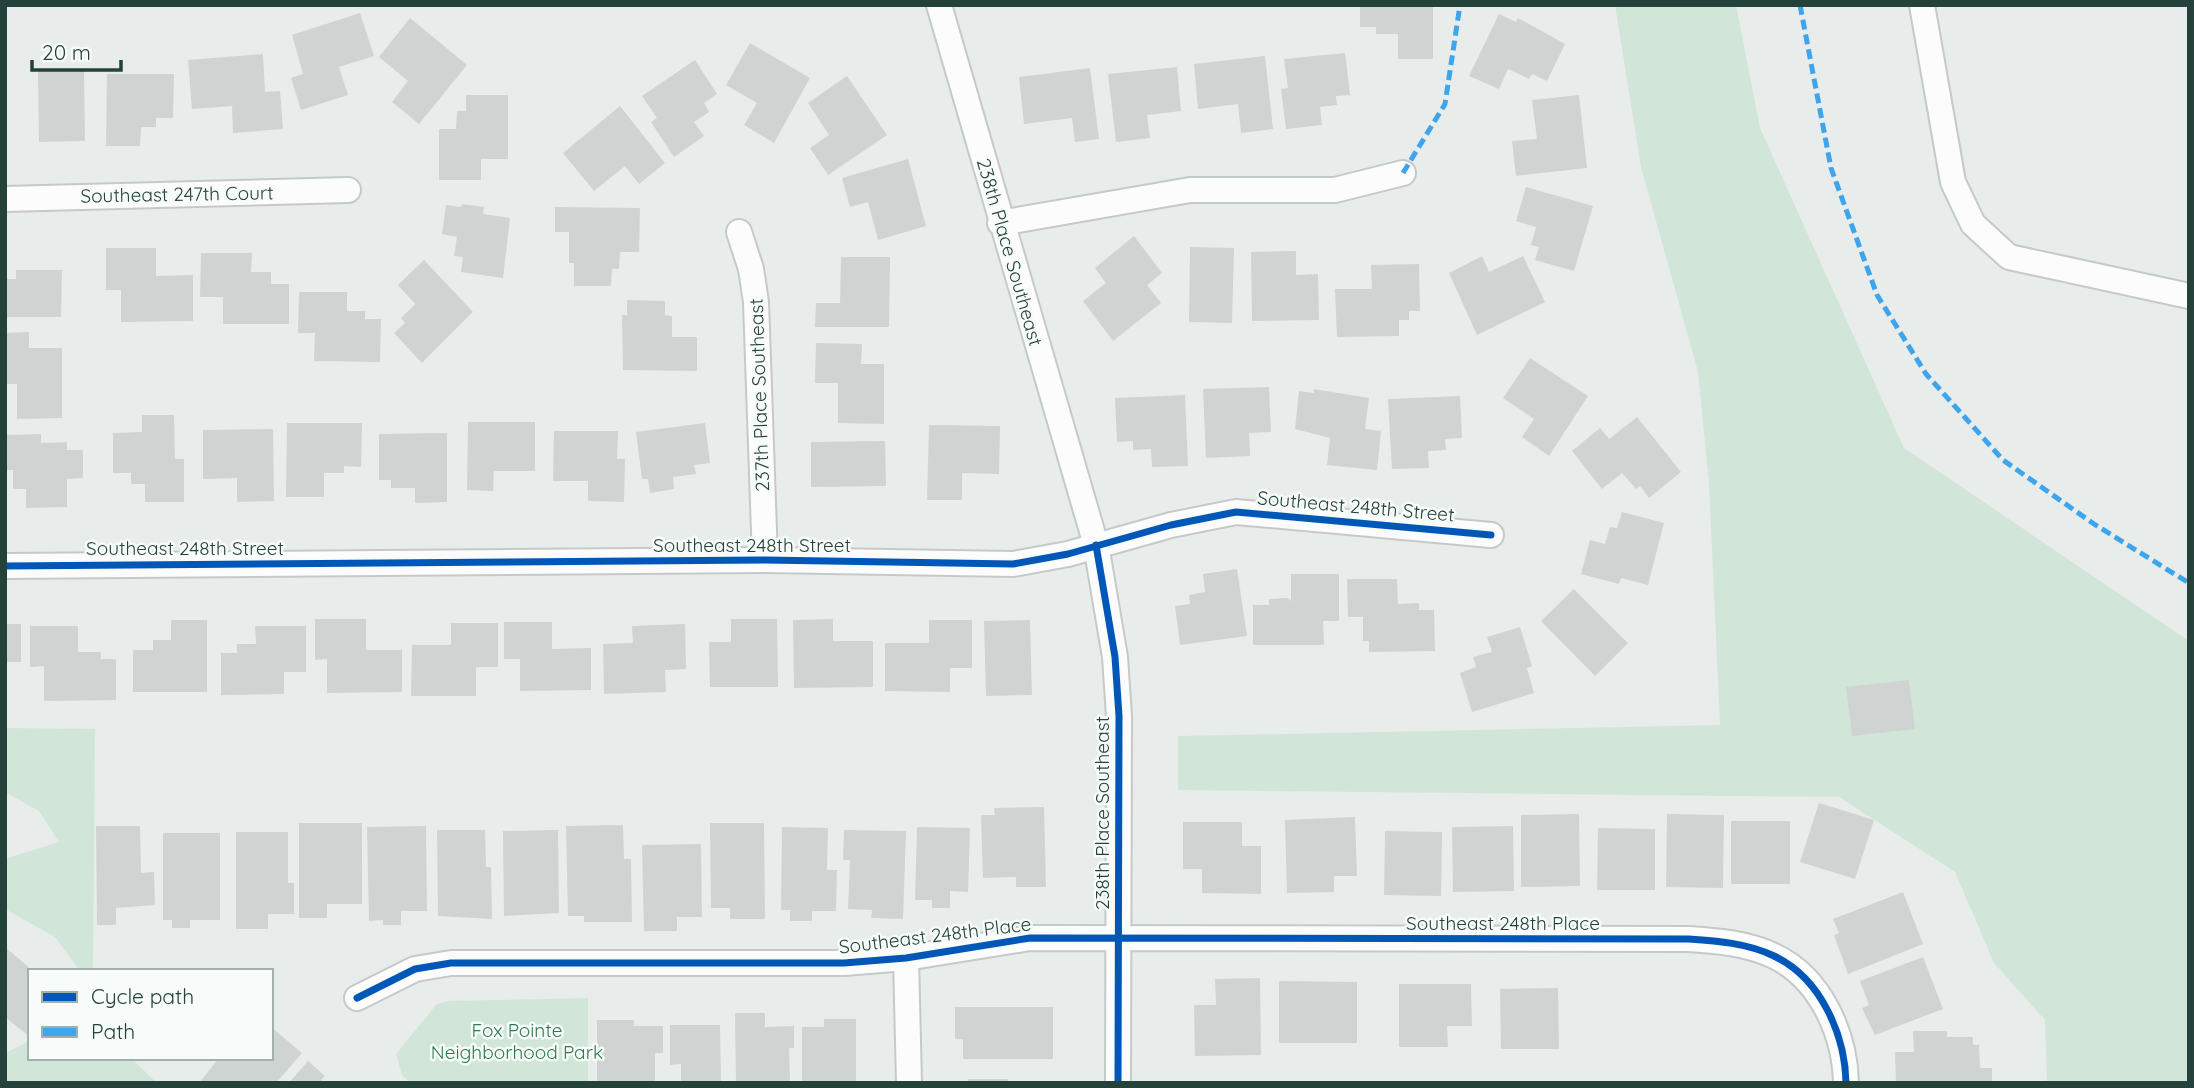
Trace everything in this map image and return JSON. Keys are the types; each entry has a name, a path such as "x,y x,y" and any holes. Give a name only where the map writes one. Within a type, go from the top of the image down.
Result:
{"street":[{"name":"238th Place Southeast","path":"939,5 1000,223 1096,545 1115,657 1119,716 1118,1083"},
{"path":"1922,5 1953,182 1973,224 2009,257 2189,296"},
{"path":"1000,223 1190,190 1335,190 1403,173"},
{"name":"Southeast 247th Court","path":"5,199 348,190"},
{"name":"237th Place Southeast","path":"739,232 751,269 756,302 765,560"},
{"name":"Southeast 248th Street","path":"5,566 765,560 1013,564 1068,554 1236,512 1491,535"},
{"name":"Southeast 248th Place","path":"358,998 415,969 451,963 844,963 906,958 1030,938 1688,939 1727,942 1774,956 1809,984 1837,1026 1845,1054 1846,1083"},
{"path":"906,958 909,1083"}],"green space":[{"path":"1615,5 1736,5 1760,128 1904,448 2189,641 2189,1083 2047,1083 2045,1020 1994,963 1955,872 1839,797 1178,790 1178,736 1720,725 1709,484 1698,372 1641,167"},
{"path":"5,728 95,729 93,969 79,969 55,937 5,909 5,859 59,842 39,811 5,792"},
{"name":"Fox Pointe Neighborhood Park","path":"588,998 588,1083 410,1083 402,1075 396,1054 437,1004 449,1001"},
{"path":"28,1042 28,1060 133,1060 157,1083 5,1083 5,1053"}],"building":[{"path":"1360,5 1433,5 1433,59 1398,59 1398,34 1376,34 1376,27 1360,27"},
{"path":"360,13 374,56 339,67 348,95 301,110 291,78 303,74 292,35"},
{"path":"1499,14 1516,22 1518,18 1565,44 1547,81 1532,74 1529,79 1508,69 1499,89 1469,76"},
{"path":"410,18 467,65 419,124 392,102 408,81 379,57"},
{"path":"750,43 810,78 774,143 744,125 757,103 726,85"},
{"path":"1345,53 1350,95 1336,96 1337,105 1320,107 1322,125 1286,129 1281,89 1288,88 1284,59"},
{"path":"263,54 265,92 280,91 283,129 233,133 232,106 192,109 188,60"},
{"path":"1265,56 1273,129 1241,133 1238,104 1198,109 1194,64"},
{"path":"695,60 717,94 704,103 709,112 694,122 704,136 674,157 651,122 657,118 642,96"},
{"path":"1177,67 1181,111 1147,115 1150,138 1116,142 1108,74"},
{"path":"1090,68 1099,139 1075,142 1072,118 1024,124 1019,77"},
{"path":"84,69 85,141 39,142 38,70"},
{"path":"107,74 174,74 173,118 156,118 156,127 141,127 140,146 106,146"},
{"path":"847,76 887,135 828,175 810,148 829,135 808,103"},
{"path":"466,95 508,95 508,159 481,159 481,180 439,180 439,129 456,129 457,111 466,111"},
{"path":"1579,95 1587,168 1516,176 1512,141 1537,139 1532,100"},
{"path":"620,106 665,163 639,184 625,166 594,191 563,153"},
{"path":"908,159 926,226 878,240 868,202 850,207 842,178"},
{"path":"1526,187 1593,206 1574,271 1535,260 1539,247 1531,245 1536,227 1516,221"},
{"path":"462,204 484,207 483,214 510,218 503,278 461,272 463,257 454,256 457,237 442,234 446,205 461,207"},
{"path":"555,207 640,208 639,252 620,252 619,269 612,269 611,286 574,286 574,263 569,263 569,232 555,232"},
{"path":"1134,236 1162,273 1147,285 1161,303 1113,341 1083,301 1106,283 1095,268"},
{"path":"1190,247 1234,248 1232,323 1189,322"},
{"path":"106,248 156,248 156,276 193,275 193,321 121,322 121,290 106,290"},
{"path":"1296,251 1296,275 1318,274 1319,320 1252,321 1251,252"},
{"path":"201,253 252,253 251,272 271,272 271,284 289,284 289,324 223,324 223,297 200,297"},
{"path":"1482,256 1489,272 1523,256 1545,302 1477,335 1449,273"},
{"path":"841,257 890,257 889,327 815,327 816,303 840,303"},
{"path":"424,260 473,312 422,363 394,333 405,323 401,318 415,304 398,285"},
{"path":"1419,264 1420,311 1409,311 1409,320 1399,320 1399,336 1337,337 1335,289 1372,289 1371,265"},
{"path":"16,270 62,270 61,317 5,317 5,279 16,279"},
{"path":"299,292 347,292 347,311 365,311 365,319 381,319 380,362 314,361 315,333 298,333"},
{"path":"627,300 665,301 665,315 672,316 672,337 697,337 697,371 623,370 622,315 627,315"},
{"path":"29,332 29,348 62,348 62,418 17,419 17,384 5,384 5,333"},
{"path":"816,343 862,344 861,364 884,364 884,424 838,423 838,383 815,383"},
{"path":"1530,358 1588,396 1549,456 1522,437 1534,419 1503,398"},
{"path":"1269,387 1271,432 1249,433 1250,456 1206,458 1203,389"},
{"path":"1314,389 1369,398 1365,429 1381,431 1377,470 1327,465 1330,438 1295,429 1299,391 1314,393"},
{"path":"1185,395 1188,466 1152,467 1151,449 1133,450 1133,441 1117,442 1115,398"},
{"path":"1460,396 1462,438 1445,439 1446,450 1428,451 1429,468 1392,469 1388,399"},
{"path":"142,415 174,415 175,459 184,459 184,502 145,502 145,484 131,484 131,473 113,473 113,433 142,432"},
{"path":"1637,417 1681,472 1649,498 1640,486 1636,489 1622,473 1602,489 1572,451 1600,428 1609,439"},
{"path":"468,422 535,422 535,471 494,471 493,491 467,490"},
{"path":"287,423 362,423 361,467 344,466 344,473 324,473 324,497 286,497"},
{"path":"705,423 710,463 694,465 696,474 673,477 674,489 650,493 648,479 642,479 636,432"},
{"path":"929,425 1000,426 999,474 962,473 962,500 927,500"},
{"path":"273,429 274,501 237,502 237,478 203,479 203,430"},
{"path":"554,431 618,431 617,459 625,459 624,502 588,501 588,481 553,481"},
{"path":"447,433 447,502 415,503 415,488 391,488 391,480 379,480 379,434"},
{"path":"41,434 41,443 67,442 67,450 83,450 83,478 67,479 67,507 26,508 26,489 13,489 13,470 5,470 5,435"},
{"path":"885,441 886,486 811,487 811,442"},
{"path":"1622,512 1664,523 1648,585 1621,578 1619,584 1581,574 1590,540 1605,544 1610,527 1617,528"},
{"path":"1237,569 1247,636 1180,645 1175,606 1190,604 1189,595 1205,592 1203,574"},
{"path":"1291,574 1339,574 1339,621 1323,621 1324,645 1253,645 1253,605 1269,605 1269,599 1287,598 1291,601"},
{"path":"1347,579 1397,579 1398,604 1419,603 1419,610 1434,610 1435,651 1369,652 1369,641 1363,641 1363,617 1348,617"},
{"path":"1574,589 1628,643 1595,676 1541,621"},
{"path":"315,619 366,619 366,650 402,650 402,692 327,693 327,659 315,660"},
{"path":"731,619 777,619 778,687 710,687 709,642 731,642"},
{"path":"833,619 833,641 873,641 873,687 794,688 793,620"},
{"path":"171,620 207,620 207,692 133,692 133,650 153,650 153,640 171,640"},
{"path":"929,620 972,620 972,668 950,668 950,692 885,691 885,643 929,643"},
{"path":"1030,620 1032,695 986,696 984,621"},
{"path":"504,622 552,622 552,649 591,648 591,690 520,691 520,659 504,659"},
{"path":"451,623 498,623 498,667 476,667 476,696 411,696 412,645 451,645"},
{"path":"5,624 21,624 21,662 5,662"},
{"path":"685,624 686,669 665,670 666,692 604,694 603,644 633,643 632,626"},
{"path":"30,626 78,626 78,652 101,652 101,659 116,659 116,700 44,701 44,666 30,667"},
{"path":"255,626 306,626 306,672 284,672 284,694 221,695 221,653 237,653 237,644 256,644"},
{"path":"1520,627 1532,666 1527,668 1534,693 1472,712 1460,673 1476,667 1473,657 1492,652 1487,637"},
{"path":"1909,680 1915,729 1852,736 1846,687"},
{"path":"1819,803 1874,820 1855,879 1800,862"},
{"path":"1044,807 1046,887 1016,887 1016,877 983,878 981,815 995,815 994,808"},
{"path":"1579,814 1580,886 1521,887 1521,815"},
{"path":"1667,814 1724,815 1723,888 1666,887"},
{"path":"1355,817 1357,876 1334,876 1334,892 1287,893 1285,820"},
{"path":"1731,821 1790,821 1790,884 1731,884"},
{"path":"1183,822 1242,822 1242,846 1261,846 1261,894 1202,893 1202,869 1183,869"},
{"path":"299,823 362,823 362,904 327,904 327,918 299,918"},
{"path":"710,823 764,823 765,919 730,919 730,908 711,908"},
{"path":"623,825 624,859 631,859 632,922 584,922 584,916 568,916 566,826"},
{"path":"96,826 140,826 141,873 154,872 155,905 116,908 116,925 97,925"},
{"path":"426,826 427,911 401,911 401,925 383,925 383,920 369,921 367,827"},
{"path":"1513,826 1514,891 1453,892 1452,827"},
{"path":"782,827 828,828 827,870 837,870 836,911 812,911 812,921 790,921 790,910 781,910"},
{"path":"917,827 970,828 968,892 950,891 950,908 932,908 932,900 915,900"},
{"path":"1598,828 1655,829 1655,890 1597,890"},
{"path":"437,830 485,830 486,867 491,867 492,919 438,916"},
{"path":"558,830 559,913 504,916 503,831"},
{"path":"844,830 906,831 903,919 871,918 872,910 848,909 850,860 843,860"},
{"path":"1385,831 1442,832 1441,896 1384,895"},
{"path":"236,832 288,832 288,883 294,883 294,914 268,914 268,929 236,929"},
{"path":"163,833 220,833 220,920 190,920 190,928 172,928 172,920 163,920"},
{"path":"701,844 702,917 677,917 677,931 644,931 642,845"},
{"path":"1903,892 1923,944 1848,974 1834,935 1839,933 1833,919"},
{"path":"5,947 31,969 28,969 28,1035 5,1017"},
{"path":"1923,957 1943,1009 1875,1035 1862,1008 1869,1005 1860,981"},
{"path":"1260,978 1261,1055 1195,1056 1194,1005 1216,1005 1215,979"},
{"path":"1279,981 1357,982 1357,1043 1279,1043"},
{"path":"1399,984 1471,984 1472,1026 1447,1026 1448,1047 1399,1047"},
{"path":"1558,988 1559,1049 1501,1049 1500,989"},
{"path":"955,1007 1053,1007 1053,1059 963,1059 963,1039 955,1039"},
{"path":"735,1013 765,1013 765,1027 794,1026 794,1048 789,1048 790,1083 736,1083"},
{"path":"824,1019 856,1019 856,1083 802,1083 802,1027 824,1027"},
{"path":"597,1020 634,1020 634,1026 663,1026 663,1053 655,1053 655,1083 597,1083"},
{"path":"670,1025 720,1025 721,1083 681,1083 681,1064 670,1065"},
{"path":"273,1029 302,1053 276,1083 199,1083 217,1060 273,1060"},
{"path":"1913,1031 1947,1031 1947,1037 1973,1037 1973,1045 1979,1045 1980,1068 1992,1068 1992,1083 1896,1083 1895,1052 1914,1052"},
{"path":"308,1061 325,1076 321,1080 324,1083 289,1083"},
{"path":"968,1079 1008,1079 1008,1083 968,1083"}],"marked path":[{"path":"1403,173 1445,104 1460,5"},
{"path":"1800,5 1831,168 1877,295 1926,374 2003,460 2094,524 2189,583"}],"cycle path":[{"path":"5,566 765,560 1013,564 1068,554 1171,525 1236,512 1491,535"},
{"path":"1096,545 1115,657 1119,716 1118,1083"},
{"path":"357,998 415,969 451,963 844,963 906,958 1030,938 1688,939 1753,948 1774,956 1805,978 1817,993 1835,1028 1845,1065 1846,1083"}]}
